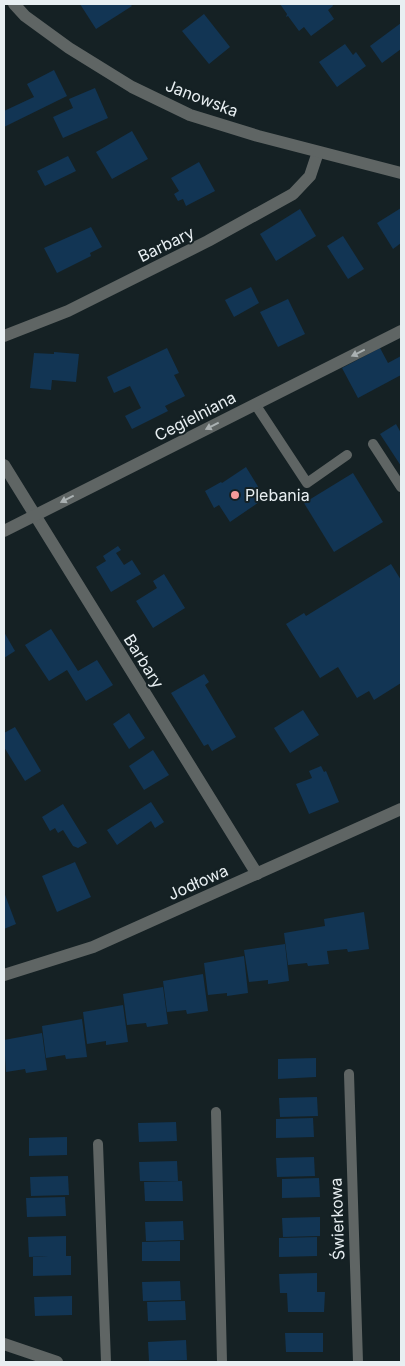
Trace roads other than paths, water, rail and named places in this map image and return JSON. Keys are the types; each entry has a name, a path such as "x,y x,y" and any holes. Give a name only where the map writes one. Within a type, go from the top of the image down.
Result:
{"street":[{"name":"Janowska","path":"14,4 25,16 69,48 132,86 190,115 318,152 401,173"},
{"name":"Barbary","path":"4,336 94,298 208,241 292,194 310,176 318,152"},
{"name":"Cegielniana","path":"4,531 401,331"},
{"name":"Barbary","path":"4,465 257,874"},
{"name":"Jodłowa","path":"4,975 93,947 401,808"},
{"path":"4,1344 58,1362"}],"lane":[{"path":"255,404 307,483 348,455"},
{"path":"372,444 401,488"},
{"name":"Świerkowa","path":"349,1074 358,1362"},
{"path":"216,1112 222,1362"},
{"path":"98,1144 106,1362"}],"place":[{"name":"Plebania","path":"235,495"}]}
